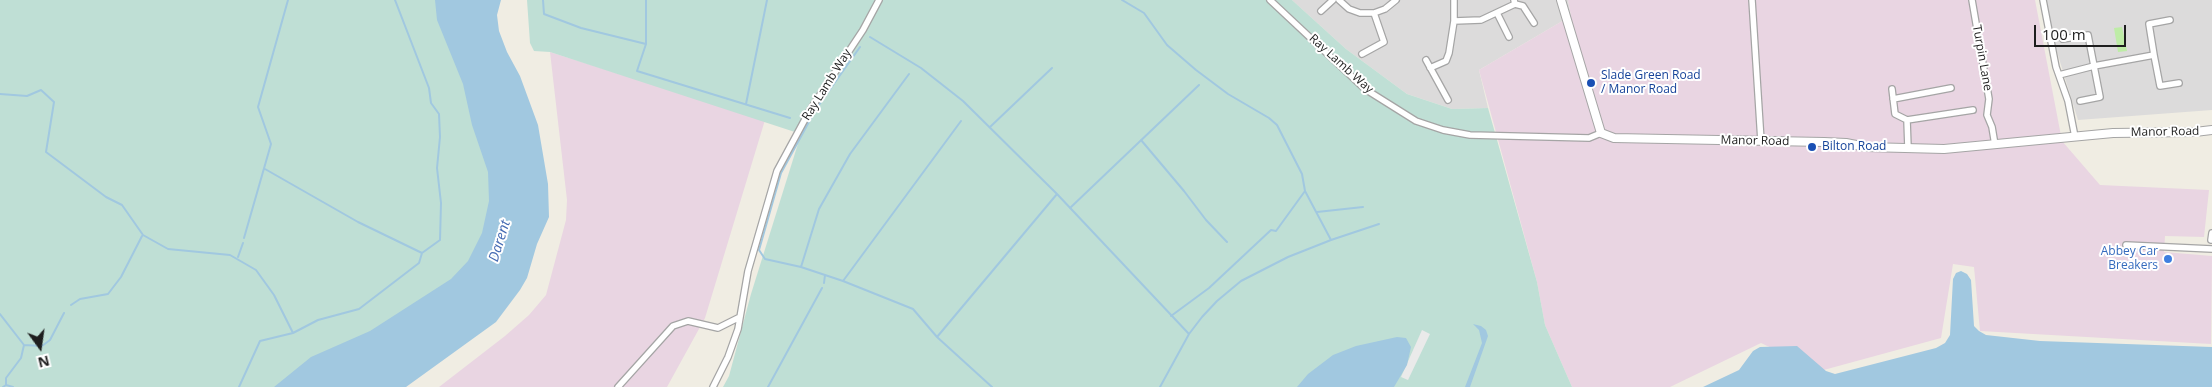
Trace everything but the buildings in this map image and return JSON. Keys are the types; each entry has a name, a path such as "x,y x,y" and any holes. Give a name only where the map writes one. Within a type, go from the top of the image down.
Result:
{"street":[{"name":"Ray Lamb Way","path":"713,387 728,357 740,317 748,271 777,171 810,110 863,30 879,0"},
{"name":"Ray Lamb Way","path":"1270,0 1365,89 1416,121 1443,130 1470,135 1504,136"},
{"path":"1321,11 1332,0"},
{"path":"1339,0 1349,9 1360,13 1374,13 1385,9 1396,0"},
{"path":"1430,68 1446,60 1451,44 1454,0"},
{"path":"1561,0 1601,133"},
{"path":"1752,0 1762,141"},
{"name":"Turpin Lane","path":"1972,0 1989,99 1987,115 1992,127 1995,145"},
{"path":"2043,0 2075,137"},
{"path":"1454,21 1481,20 1497,14 1514,2 1524,6 1534,23"},
{"path":"1362,54 1384,42 1374,13"},
{"path":"1497,14 1509,37"},
{"path":"2170,20 2149,24 2160,86 2179,83"},
{"path":"2063,39 2088,35 2100,97 2080,101"},
{"path":"2059,75 2094,66 2154,55"},
{"path":"1426,60 1448,100"},
{"path":"1893,99 1951,88"},
{"path":"1892,89 1895,114 1907,120 1973,110"},
{"path":"1907,120 1908,148"},
{"name":"Manor Road","path":"1504,136 1589,138 1601,133 1614,138 1846,143 1866,147 1944,150 2113,133 2212,130"},
{"path":"2211,240 2212,233"},
{"path":"2126,245 2212,249"},
{"path":"618,387 673,326 688,321 718,328 740,317"}],"shaded area":[{"path":"0,0 475,0 521,154 489,271 312,387 0,387"},
{"path":"527,0 1292,0 1346,49 1407,94 1452,109 1488,108 1537,282 1545,325 1572,387 723,387 729,376 751,294 801,134 550,52 534,51 530,43"},
{"path":"1292,0 1568,0 1571,16 1479,70 1488,108 1452,109 1407,94 1346,49"},
{"path":"1568,0 2035,0 2062,141 2100,185 2209,190 2204,237 2165,236 2164,252 2212,256 2211,344 1980,331 1974,267 1953,264 1941,338 1820,371 1761,343 1670,387 1572,387 1545,325 1537,282 1479,70 1571,16"},
{"path":"2041,0 2212,0 2212,110 2078,120"},
{"path":"550,52 765,120 705,318 667,387 439,387 505,336 529,315 546,295 566,220 567,200"},
{"path":"1422,330 1430,334 1408,380 1401,377"}],"green space":[{"path":"2122,27 2127,51 2118,52 2114,28"}],"water":[{"name":"Darent","path":"435,0 501,0 497,15 499,31 507,52 520,76 538,125 548,184 549,217 537,244 527,278 496,322 406,387 274,387 311,357 370,331 451,279 468,261 482,233 489,201 488,172 472,125 463,84 437,20"},
{"path":"1961,271 1967,274 1971,280 1974,326 1986,335 2040,341 2212,347 2212,387 1703,387 1739,370 1753,351 1760,347 1797,346 1826,371 1835,374 1936,348 1945,343 1950,335 1953,279 1956,273"},
{"path":"1473,324 1481,326 1486,330 1488,336 1470,387 1465,387 1482,343 1479,330"},
{"path":"1397,337 1406,338 1411,347 1407,365 1394,387 1297,387 1308,374 1333,355 1356,346"}],"waterway":[{"path":"244,238 271,144 258,107 288,0"},
{"path":"395,0 429,88 431,103 439,114 440,137 437,168 441,203 440,240 422,253"},
{"path":"543,0 544,14 581,28 646,44"},
{"path":"646,0 646,44 637,71 790,118"},
{"path":"746,104 767,0"},
{"path":"1122,0 1144,13 1167,45 1196,70 1228,94 1269,118 1277,125 1302,174 1305,191 1331,240"},
{"path":"870,37 921,68 963,101 1057,194 1189,334"},
{"path":"860,47 816,109 781,173 759,250 765,259 801,267 843,281 913,309 937,337 992,387"},
{"path":"990,127 1052,68"},
{"path":"801,267 819,209 850,154 909,74"},
{"path":"1070,208 1199,85"},
{"path":"0,94 27,96 41,90 54,102 46,152 106,197 122,205 143,235 168,249 230,255 256,270 274,295 293,333 260,341 239,387"},
{"path":"843,281 961,121"},
{"path":"1141,140 1206,220 1227,242"},
{"path":"265,169 358,222 422,253 419,263 359,309 318,320 293,333"},
{"path":"1171,316 1209,288 1271,230 1276,231 1305,191"},
{"path":"937,337 1057,194"},
{"path":"1317,212 1363,207"},
{"path":"1160,387 1189,334 1217,301 1241,281 1288,257 1379,224"},
{"path":"71,305 80,299 108,294 121,277 142,236"},
{"path":"238,257 243,243"},
{"path":"824,283 825,275"},
{"path":"768,387 822,288"},
{"path":"6,385 6,378 21,358 24,345 42,346 50,340 64,313"},
{"path":"0,314 24,345"},
{"path":"3,387 6,385 13,387"}],"place":[{"name":"Slade Green Road / Manor Road","path":"1591,83"},
{"name":"Bilton Road","path":"1812,147"},
{"name":"Abbey Car Breakers","path":"2168,259"}]}
